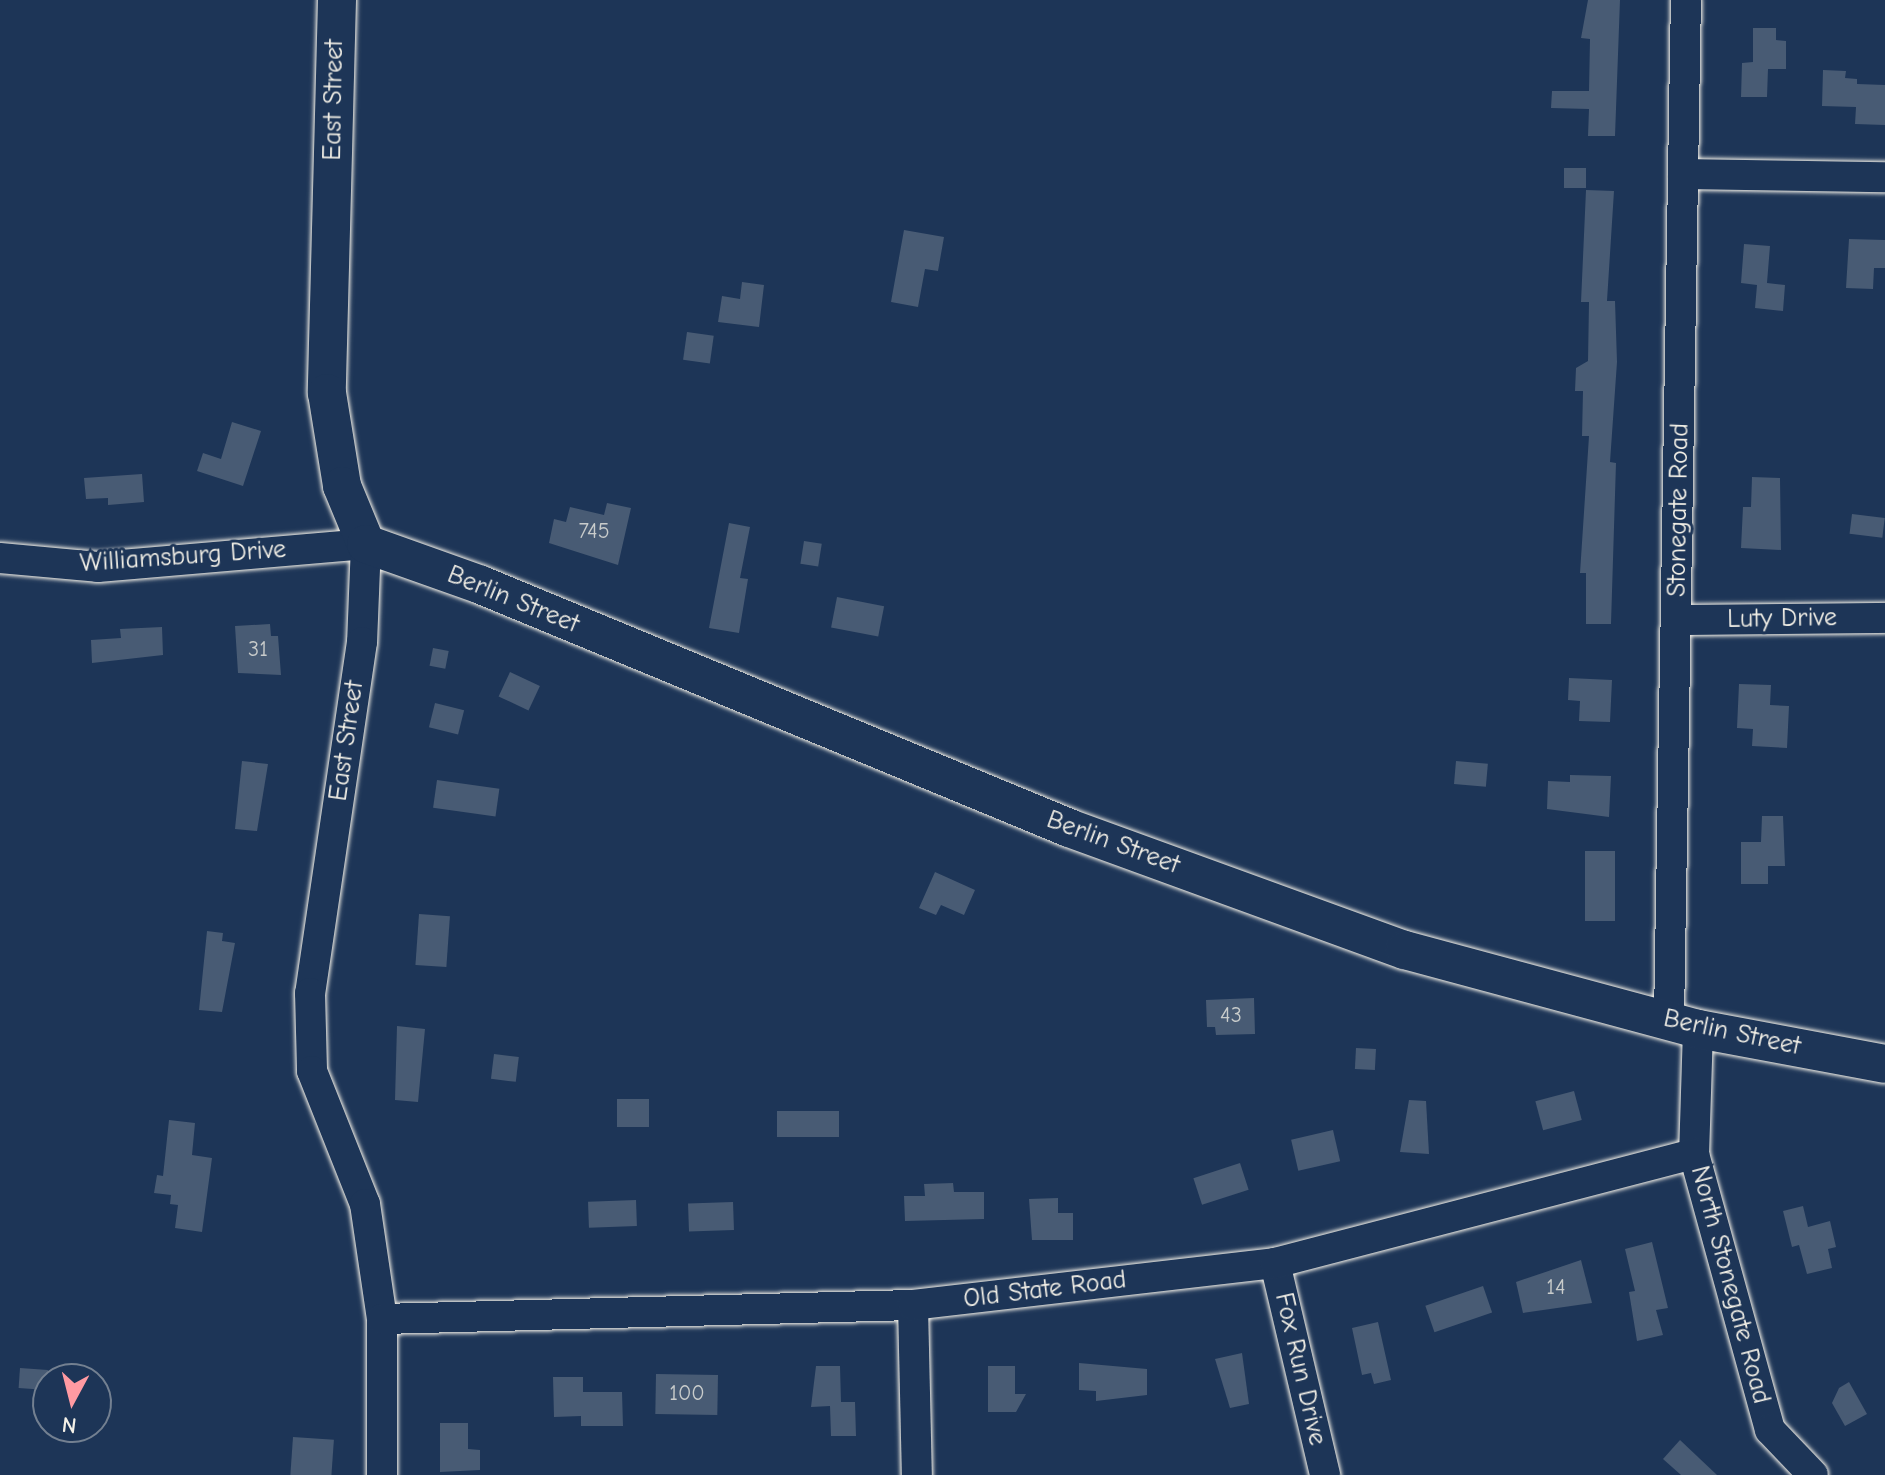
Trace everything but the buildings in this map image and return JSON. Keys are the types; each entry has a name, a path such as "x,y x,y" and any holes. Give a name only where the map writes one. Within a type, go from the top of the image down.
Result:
{"main road":[{"name":"East Street","path":"337,0 327,393 342,486 366,544"},
{"name":"Berlin Street","path":"366,544 481,585 1069,828 1405,950 1683,1024 1885,1064"}],"street":[{"name":"Stonegate Road","path":"1683,1024 1678,620 1686,0"},
{"path":"1683,174 1885,177"},
{"name":"Williamsburg Drive","path":"0,558 98,567 366,544"},
{"name":"East Street","path":"366,544 362,642 310,993 312,1071 365,1204 382,1319 382,1475"},
{"name":"Luty Drive","path":"1678,620 1885,618"},
{"name":"North Stonegate Road","path":"1683,1024 1694,1154 1770,1430 1813,1475"},
{"name":"Old State Road","path":"382,1319 913,1305 1275,1263 1694,1154"},
{"name":"Fox Run Drive","path":"1275,1263 1325,1475"},
{"path":"913,1305 917,1475"}]}
